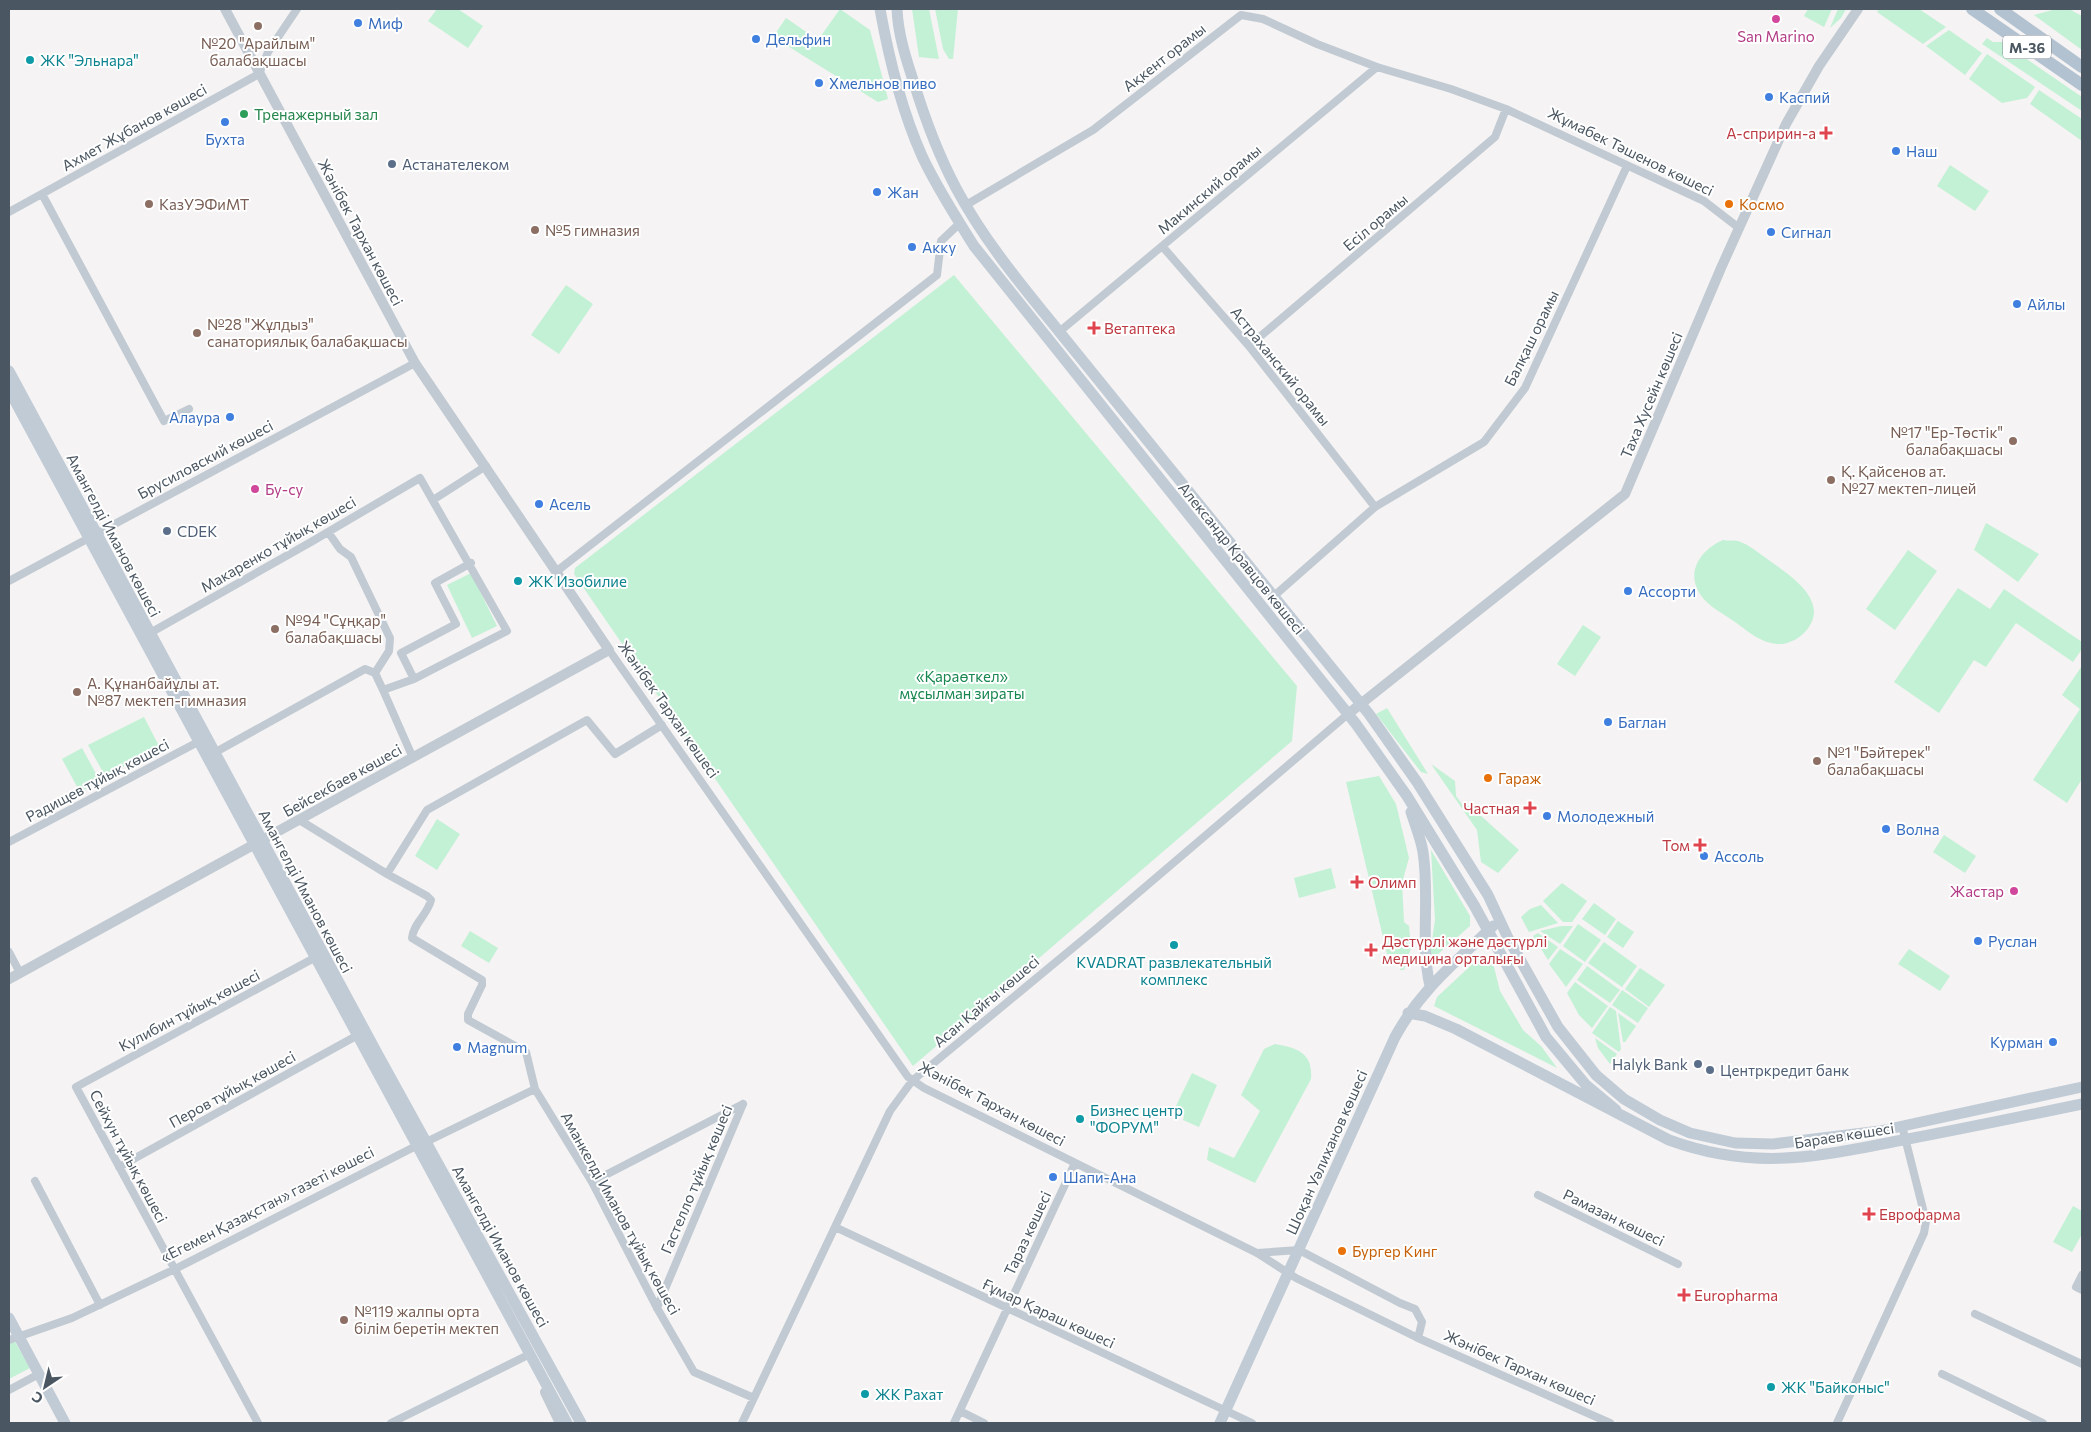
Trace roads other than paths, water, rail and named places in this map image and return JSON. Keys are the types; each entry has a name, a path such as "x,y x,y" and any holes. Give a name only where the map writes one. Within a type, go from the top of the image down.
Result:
{"main road":[{"name":"Александр Кравцов көшесі","path":"880,9 889,58 922,156 974,246 1348,714 1407,796 1488,931 1546,1037 1586,1085 1616,1110"},
{"name":"Александр Кравцов көшесі","path":"897,9 908,64 935,144 966,205 1008,268 1360,704 1443,823 1488,896 1558,1027 1596,1075 1624,1098"},
{"name":"M-36","path":"1972,9 2082,85"},
{"name":"M-36","path":"2000,9 2082,68"},
{"name":"Амангелді Иманов көшесі","path":"9,371 198,742 258,842 422,1144 567,1423"},
{"name":"Амангелді Иманов көшесі","path":"9,390 150,633 214,752 316,957 358,1035 581,1423"},
{"path":"1407,796 1423,851 1426,905 1425,964 1430,986"},
{"name":"Шоқан Уәлиханов көшесі","path":"1220,1423 1371,1087 1408,1013 1430,986 1459,956 1500,919"},
{"path":"1408,1013 1425,1016 1456,1029 1616,1110"},
{"name":"Бараев көшесі","path":"1624,1098 1675,1127 1721,1141 1773,1144 1852,1136 2082,1087"},
{"name":"Бараев көшесі","path":"1616,1110 1669,1140 1702,1151 1732,1158 1794,1158 1905,1140 2082,1104"},
{"path":"9,1318 14,1339 39,1374 65,1423"}],"street":[{"name":"Жәнібек Тархан көшесі","path":"225,9 415,363 609,650 912,1081 1258,1254 1288,1274 1418,1338 1610,1423"},
{"path":"259,74 268,52 297,9"},
{"name":"Таха Хусейн көшесі","path":"1348,714 1625,494 1739,228 1786,124 1819,66 1858,9"},
{"name":"Ақкент орамы","path":"966,205 1093,130 1241,15 1263,19 1317,44 1377,67 1451,89 1506,109"},
{"name":"Макинский орамы","path":"1059,332 1377,67"},
{"name":"Ахмет Жұбанов көшесі","path":"9,212 259,74"},
{"name":"Жұмабек Тәшенов көшесі","path":"1506,109 1704,201 1739,228"},
{"name":"Есіл орамы","path":"1249,346 1495,137 1506,109"},
{"name":"Балқаш орамы","path":"1274,596 1375,507 1484,442 1525,388 1627,166"},
{"path":"42,194 164,421 189,409"},
{"path":"557,571 937,275 941,241 960,222"},
{"name":"Астраханский орамы","path":"1162,246 1249,346 1375,507"},
{"name":"Брусиловский көшесі","path":"9,581 415,363"},
{"path":"383,690 414,679 507,632 471,564 432,500 486,466"},
{"name":"Макаренко тұйық көшесі","path":"150,633 420,478 432,500"},
{"path":"328,532 340,549 351,557 390,638 390,651 375,673"},
{"path":"414,679 401,653 456,624 435,583 471,564"},
{"name":"Бейсекбаев көшесі","path":"9,979 258,842 301,821 609,650"},
{"path":"214,752 365,669 375,673 413,758"},
{"name":"Асан Қайғы көшесі","path":"742,1423 890,1111 912,1081 1097,928 1348,714"},
{"path":"301,821 387,874 427,810 587,720 615,754 662,725"},
{"name":"Радищев тұйық көшесі","path":"9,842 198,742"},
{"name":"Аманкелді Иманов тұйық көшесі","path":"387,874 431,900 430,906 412,932 412,938 481,978 482,985 468,1014 468,1020 526,1052 535,1089 592,1182 657,1308 694,1372 754,1398"},
{"path":"9,952 20,972"},
{"name":"Кулибин тұйық көшесі","path":"76,1086 316,957"},
{"name":"Перов тұйық көшесі","path":"119,1167 358,1035"},
{"name":"Сейхун тұйық көшесі","path":"76,1086 258,1423"},
{"name":"«Егемен Қазақстан» газеті көшесі","path":"14,1339 61,1323 175,1269 535,1089"},
{"name":"Гастелло тұйық көшесі","path":"592,1182 743,1104 657,1308"},
{"path":"1837,1423 1924,1233 1926,1220 1902,1126"},
{"path":"1852,1136 1855,1149"},
{"name":"Тараз көшесі","path":"954,1423 1075,1163"},
{"path":"35,1181 100,1304"},
{"name":"Рамазан көшесі","path":"1538,1195 1678,1264"},
{"name":"Ғұмар Қараш көшесі","path":"835,1227 1008,1310 1252,1423"},
{"path":"1258,1254 1299,1250 1415,1309 1422,1322 1418,1338"},
{"path":"2082,1274 2076,1287 2082,1290"},
{"path":"1975,1314 2082,1364"},
{"path":"391,1423 532,1358 539,1379 560,1423"},
{"path":"9,1390 39,1374"},
{"path":"1942,1374 2043,1423"},
{"path":"960,1411 984,1423"}],"place":[{"name":"San Marino","path":"1776,19"},
{"name":"Миф","path":"358,23"},
{"name":"№20 \"Арайлым\" балабақшасы","path":"258,26"},
{"name":"Дельфин","path":"756,39"},
{"name":"ЖК \"Эльнара\"","path":"30,60"},
{"name":"Хмельнов пиво","path":"819,83"},
{"name":"Каспий","path":"1769,97"},
{"name":"Тренажерный зал","path":"244,114"},
{"name":"Бухта","path":"225,122"},
{"name":"А-спририн-а","path":"1826,133"},
{"name":"Наш","path":"1896,151"},
{"name":"Астанателеком","path":"392,164"},
{"name":"Жан","path":"877,192"},
{"name":"КазУЭФиМТ","path":"149,204"},
{"name":"Космо","path":"1729,204"},
{"name":"№5 гимназия","path":"535,230"},
{"name":"Сигнал","path":"1771,232"},
{"name":"Акку","path":"912,247"},
{"name":"Айлы","path":"2017,304"},
{"name":"Ветаптека","path":"1094,328"},
{"name":"№28 \"Жұлдыз\" санаториялық балабақшасы","path":"197,333"},
{"name":"Алаура","path":"230,417"},
{"name":"№17 \"Ер-Төстік\" балабақшасы","path":"2013,441"},
{"name":"Қ. Қайсенов ат. №27 мектеп-лицей","path":"1831,480"},
{"name":"Бу-су","path":"255,489"},
{"name":"Асель","path":"539,504"},
{"name":"CDEK","path":"167,531"},
{"name":"ЖК Изобилие","path":"518,581"},
{"name":"Ассорти","path":"1628,591"},
{"name":"№94 \"Сұңқар\" балабақшасы","path":"275,629"},
{"name":"А. Құнанбайұлы ат. №87 мектеп-гимназия","path":"77,692"},
{"name":"Баглан","path":"1608,722"},
{"name":"№1 \"Бәйтерек\" балабақшасы","path":"1817,761"},
{"name":"Гараж","path":"1488,778"},
{"name":"Частная","path":"1530,808"},
{"name":"Молодежный","path":"1547,816"},
{"name":"Волна","path":"1886,829"},
{"name":"Том","path":"1700,845"},
{"name":"Ассоль","path":"1704,856"},
{"name":"Олимп","path":"1357,882"},
{"name":"Жастар","path":"2014,891"},
{"name":"Руслан","path":"1978,941"},
{"name":"KVADRAT развлекательный комплекс","path":"1174,945"},
{"name":"Дәстүрлі және дәстүрлі медицина орталығы","path":"1371,950"},
{"name":"Курман","path":"2053,1042"},
{"name":"Magnum","path":"457,1047"},
{"name":"Halyk Bank","path":"1698,1064"},
{"name":"Центркредит банк","path":"1710,1070"},
{"name":"Бизнес центр \"ФОРУМ\"","path":"1080,1119"},
{"name":"Шапи-Ана","path":"1053,1177"},
{"name":"Еврофарма","path":"1869,1214"},
{"name":"Бургер Кинг","path":"1342,1251"},
{"name":"Europharma","path":"1684,1295"},
{"name":"№119 жалпы орта білім беретін мектеп","path":"344,1320"},
{"name":"ЖК \"Байконыс\"","path":"1771,1387"},
{"name":"ЖК Рахат","path":"865,1394"}],"park label":[{"name":"«Қараөткел» мұсылман зираты","path":"962,684"}]}
